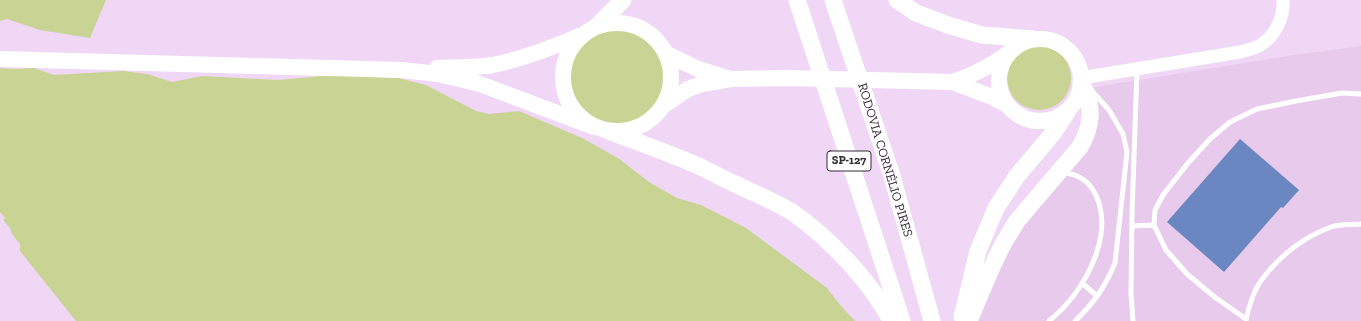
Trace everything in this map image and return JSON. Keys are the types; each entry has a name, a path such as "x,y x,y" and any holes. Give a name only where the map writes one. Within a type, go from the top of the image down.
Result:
{"highway":[{"path":"590,30 623,0"},
{"name":"SP-127","path":"797,0 902,321"},
{"name":"RODOVIA CORNÉLIO PIRES","path":"832,0 892,176 932,321"},
{"path":"897,0 916,13 948,25 982,35 1033,39"},
{"path":"970,321 980,294 1003,244 1017,221 1080,147 1088,129 1091,114 1088,95 1081,80"},
{"path":"961,321 978,251 996,208 1017,176 1054,132 1067,112"},
{"path":"602,129 695,164 776,203 791,212 818,232 866,282 891,321"}],"main road":[{"path":"401,70 492,65 525,57 552,48 590,30 613,22 630,23 645,30 658,40 667,54 671,71 671,83 663,106"},
{"path":"590,30 570,48 563,65 562,84 568,102 579,117 602,129"},
{"path":"0,59 401,70 438,74 480,84 602,129 625,131 640,126 653,118 663,106 688,89 702,84 731,79 788,78 953,82 992,97 1007,105 1017,114 1029,120 1042,121 1055,118 1067,112 1075,103 1080,92 1081,80 1079,66 1072,53 1061,44 1048,39 1033,39 1019,44 992,65 953,82"},
{"path":"1007,105 1000,93 998,79 1001,65 1008,53"},
{"path":"667,54 698,69 731,79"}],"street":[{"path":"1081,80 1240,52 1257,47 1270,37 1279,24 1283,9 1283,0"}],"lane":[{"path":"1133,321 1131,294 1132,226 1137,69"},
{"path":"1075,321 1090,307 1108,280 1115,263 1127,152 1123,134 1109,110 1081,80"},
{"path":"1361,94 1342,93 1296,101 1257,110 1230,122 1210,138 1163,195 1155,210 1154,225 1166,250 1187,274 1246,320 1252,298 1262,278 1287,252 1313,236 1332,227 1361,224"},
{"path":"1127,152 1134,152"},
{"path":"1050,321 1076,293 1090,270 1100,241 1102,221 1096,196 1089,183 1077,176 1059,171"},
{"path":"1132,226 1154,225"},
{"path":"1082,283 1097,296"}],"shaded area":[{"path":"1361,46 1361,321 978,321 988,286 1018,231 1091,146 1095,136 1097,122 1095,87 1294,55"}],"green space":[{"path":"0,0 106,0 90,38 40,30 7,19 0,21"},
{"path":"617,30 635,34 650,44 660,59 664,77 660,95 650,110 635,120 617,124 599,120 584,110 574,95 570,77 574,59 584,44 599,34"},
{"path":"1033,46 1045,46 1062,55 1069,66 1071,78 1069,90 1062,101 1045,110 1033,110 1021,105 1012,96 1007,84 1007,72 1012,60 1021,51"},
{"path":"0,68 34,68 54,75 123,71 147,74 172,82 202,76 277,80 334,75 398,78 426,85 476,111 489,114 519,111 582,138 618,158 649,182 677,198 701,205 746,228 827,288 855,321 76,321 20,251 20,244 3,220 5,218 0,212"}],"water":[{"path":"1240,139 1299,190 1283,208 1281,207 1224,272 1167,222"}]}
